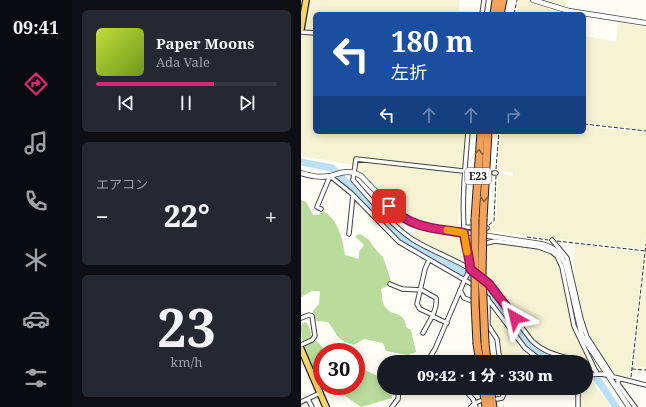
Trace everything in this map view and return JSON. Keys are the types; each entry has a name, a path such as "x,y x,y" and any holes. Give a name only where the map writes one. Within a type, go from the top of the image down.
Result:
{"highway":[{"path":"496,0 498,12"},
{"path":"498,12 503,0"},
{"name":"E23","path":"481,134 475,303 481,344 485,355"},
{"name":"E23","path":"479,219 488,134"},
{"name":"E23","path":"480,355 481,344"},
{"path":"484,395 486,407"},
{"path":"491,395 493,407"}],"main road":[{"path":"301,30 306,0"},
{"path":"301,349 313,377"},
{"path":"321,395 326,407"}],"street":[{"path":"482,12 484,0"},
{"path":"533,0 575,12"},
{"path":"586,14 646,23"},
{"path":"301,30 313,33"},
{"path":"431,355 447,323 465,278 470,270 470,259 465,244 464,233 465,171 468,134"},
{"path":"472,172 356,159 353,180 401,231 414,240 470,270 489,284 532,342 553,355"},
{"path":"301,173 313,177 331,175 346,171 353,172 361,176 398,214 410,222 424,227 541,244 554,248 566,266 582,336 607,376 629,407"},
{"path":"331,175 399,242 429,260 465,278 479,288 516,337 532,355"},
{"path":"321,209 317,207 331,175"},
{"path":"349,234 353,195"},
{"path":"464,227 487,228"},
{"path":"553,240 567,258 581,320 587,337 613,377"},
{"path":"465,244 486,244 495,241 539,247 552,252 562,267 578,336 597,372"},
{"path":"429,260 425,269 422,290 417,304 420,309 447,323"},
{"path":"390,284 402,289 422,290 436,298 437,303 423,333"},
{"path":"460,290 462,295 469,301 487,303"},
{"path":"488,298 488,325 497,340 499,355"},
{"path":"301,318 310,315 313,318 315,336 312,340 301,345"},
{"path":"593,369 607,376 646,385"},
{"path":"593,373 597,372"},
{"path":"618,379 618,384 635,407"},
{"path":"301,402 316,395"},
{"path":"392,407 398,399 398,395"},
{"path":"468,395 475,405"},
{"path":"497,399 502,398 504,395"},
{"path":"578,395 578,407"},
{"path":"308,399 312,407"},
{"path":"471,407 480,401"}],"path":[{"path":"514,12 517,0"},
{"path":"586,124 646,131"},
{"path":"487,228 494,221 495,173 499,134"},
{"path":"523,237 646,251"},
{"path":"630,382 646,244"},
{"path":"632,369 646,370"}],"shaded area":[{"path":"307,0 460,0 459,11 469,12 313,12 313,32 303,31"},
{"path":"519,0 526,0 560,12 516,12"},
{"path":"543,0 567,0 566,8"},
{"path":"618,22 646,27 646,130 586,123 586,36 616,42"},
{"path":"304,33 313,35 313,134 467,134 463,169 355,158 353,165 301,156 301,41"},
{"path":"586,126 646,133 646,234 644,249 489,231 490,227 496,222 498,174 513,176 513,173 498,170 501,134 586,134"},
{"path":"358,161 461,173 458,227 423,223 402,212 363,172 356,168"},
{"path":"416,228 461,235 467,262 462,263 413,237"},
{"path":"493,242 540,249 548,251 558,260 573,326 579,342 586,355 561,355 550,352 541,346 531,336 506,300 485,276 485,246"},
{"path":"575,244 644,253 629,379 617,376 599,352 585,326 574,272"},
{"path":"646,256 646,368 633,366"},
{"path":"490,308 521,349 528,355 501,355 498,334 492,329"},
{"path":"593,382 611,407 580,407 580,395 593,395"}],"green space":[{"path":"301,200 306,202 313,215 318,215 323,211 333,219 341,236 345,255 359,259 359,252 364,245 355,236 360,234 369,240 383,257 391,284 381,289 383,303 390,312 403,318 406,327 411,330 416,352 408,355 386,351 383,343 364,339 357,343 348,343 336,334 328,322 316,321 313,311 319,304 319,291 312,291 301,297"},
{"path":"304,322 307,323 311,333 311,342 317,341 319,343 313,343 313,370 305,350 301,333 301,325"},
{"path":"365,370 377,376 377,395 392,395 392,398 361,407 344,395 365,395"}],"waterway":[{"path":"301,162 332,168 407,243 464,272 488,290 532,350 541,355"},
{"path":"593,376 597,379 616,407"}],"tunnel":[{"path":"472,172 494,173"}],"slow traffic":[{"path":"447,230 464,233 467,252"}],"route":[{"path":"389,206 398,214 417,225 464,233 466,249 470,259 470,269 486,280 515,318"}]}
